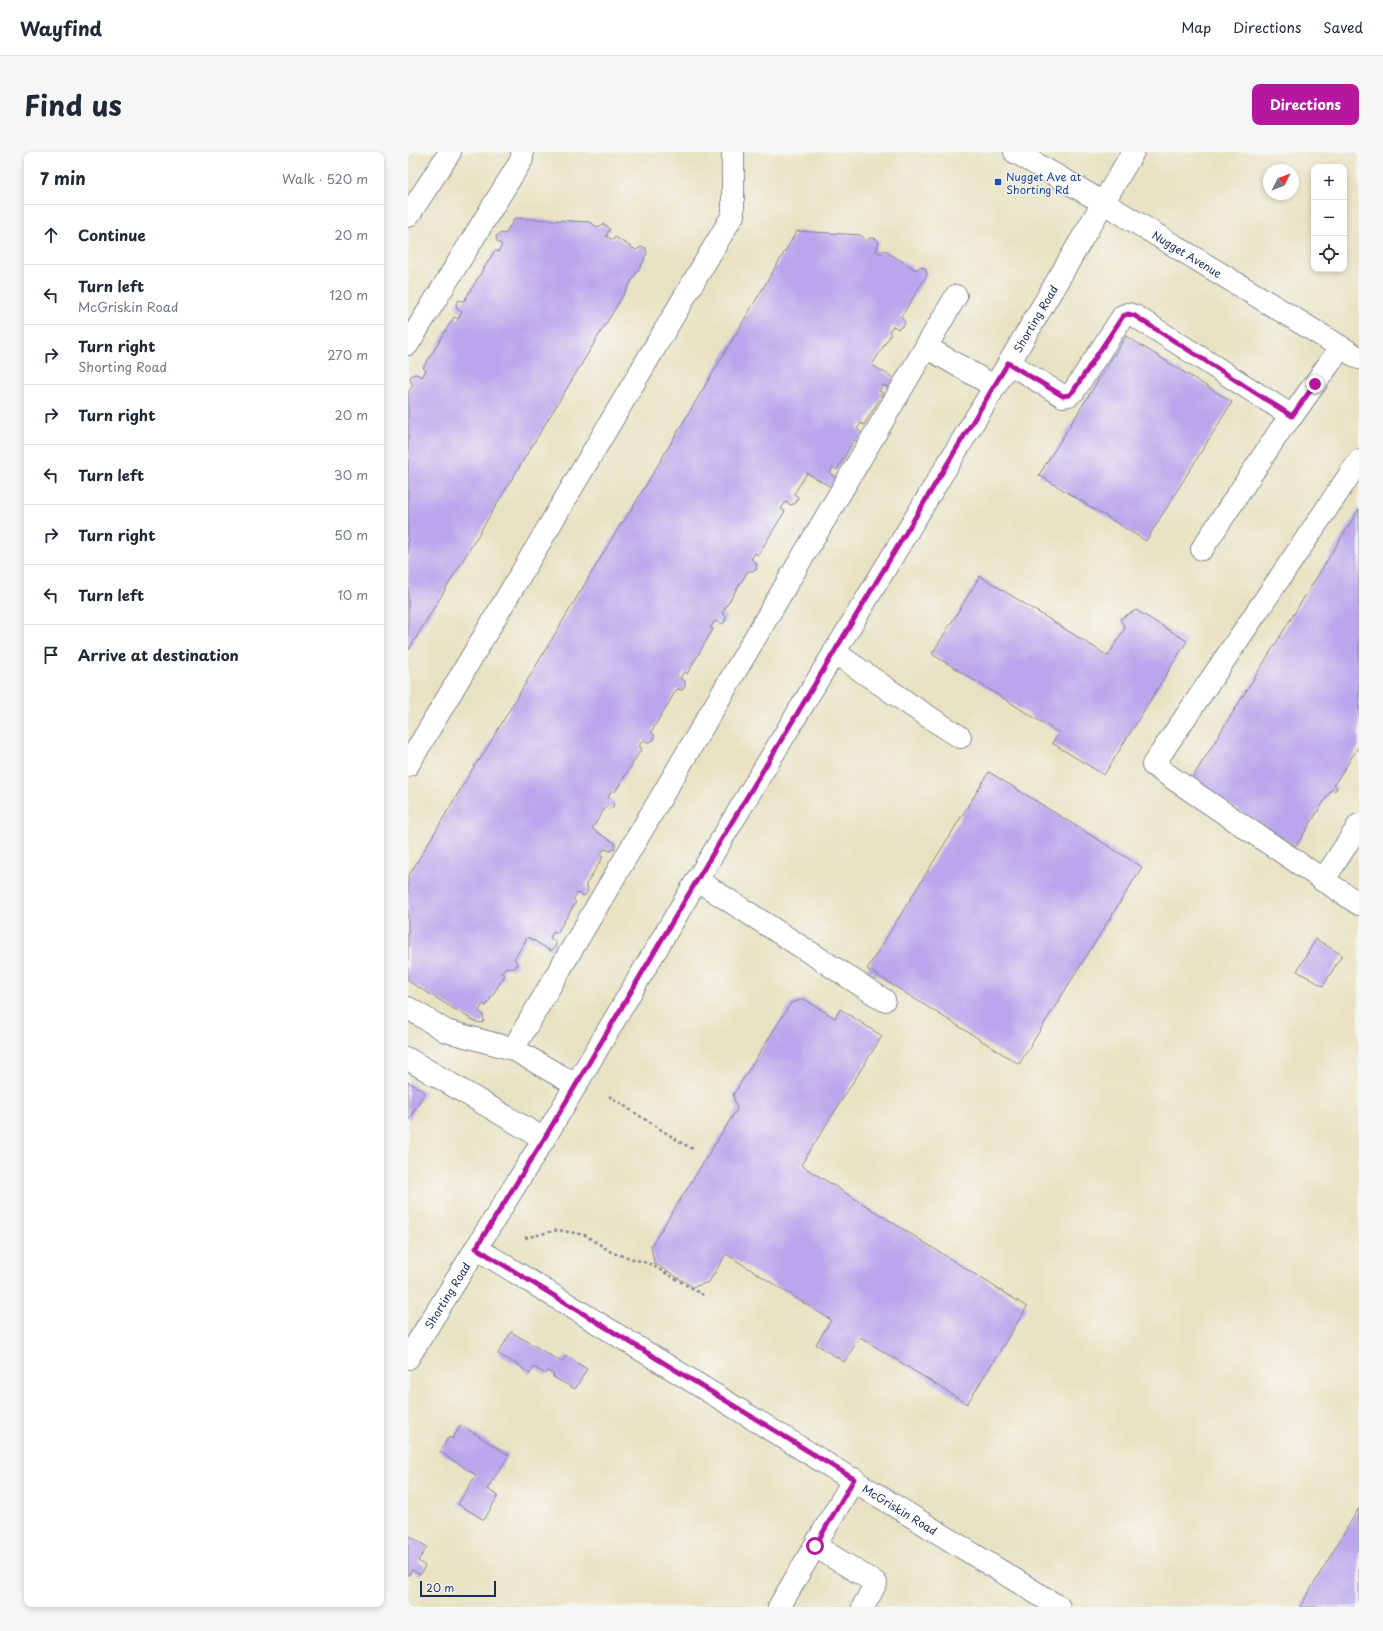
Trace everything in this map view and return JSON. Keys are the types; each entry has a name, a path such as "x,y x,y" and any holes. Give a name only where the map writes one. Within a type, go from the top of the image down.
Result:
{"street":[{"path":"408,216 450,152"},
{"path":"408,344 522,158 522,152"},
{"path":"408,765 733,214 733,152"},
{"name":"Nugget Avenue","path":"1015,152 1042,159 1104,203 1359,358"},
{"name":"Shorting Road","path":"408,1358 544,1139 697,880 1104,203 1133,152"},
{"path":"513,1049 956,296"},
{"path":"1008,363 1063,396 1069,395 1074,390 1123,316 1128,314 1135,316 1292,416"},
{"path":"926,347 994,386"},
{"path":"1202,549 1281,428 1292,416 1341,347"},
{"path":"1359,461 1153,765 1359,904"},
{"path":"834,652 960,737"},
{"path":"1323,881 1359,824"},
{"path":"697,880 884,1000"},
{"path":"408,1008 446,1031 513,1049 576,1085"},
{"path":"408,1059 544,1139"},
{"name":"McGriskin Road","path":"476,1248 854,1479 1059,1607"},
{"path":"779,1607 854,1479"},
{"path":"815,1546 876,1583 863,1607"}],"path":[{"path":"609,1096 680,1142 695,1150"},
{"path":"525,1238 558,1230 585,1236 613,1253 650,1264 704,1296"}],"building":[{"path":"515,218 589,222 598,227 603,224 610,229 606,236 613,240 615,237 636,250 641,247 646,248 647,254 408,651 408,393 413,385 410,377 416,374 422,377 426,371 423,368 454,317 458,319 462,312 457,309 456,303 459,300 464,301 495,250 498,252 502,245 497,241 496,236 501,233 505,234"},
{"path":"797,231 860,235 867,241 870,238 875,238 879,242 876,251 882,254 884,250 916,270 920,267 925,268 927,275 901,317 905,322 904,325 898,329 893,326 889,332 891,334 872,365 895,379 890,388 883,385 879,391 883,393 864,425 861,423 857,429 863,434 860,441 854,440 837,470 833,467 830,473 836,478 837,481 832,486 829,486 807,473 794,494 798,497 796,503 791,505 786,502 781,509 785,511 758,555 755,553 751,559 757,564 756,570 748,571 722,613 726,616 725,622 721,624 715,621 710,628 713,629 687,674 684,672 680,678 685,681 685,687 682,690 677,689 651,732 654,734 654,740 648,742 643,740 639,746 642,748 615,792 612,790 608,797 614,802 613,807 608,809 605,808 592,829 615,843 615,848 611,851 604,849 600,855 603,857 585,886 588,888 587,893 584,896 577,893 573,900 576,902 557,933 554,931 550,938 555,941 556,946 551,951 528,937 514,959 517,962 516,967 512,969 506,967 501,973 505,975 486,1006 483,1004 479,1011 483,1014 484,1021 482,1023 476,1022 408,981 408,877 622,522 624,522"},
{"path":"1126,336 1232,402 1146,541 1039,475"},
{"path":"1359,509 1359,746 1334,785 1337,788 1335,791 1332,789 1296,846 1191,780"},
{"path":"980,576 1108,656 1125,628 1120,619 1136,610 1187,641 1104,775 1052,743 1059,733 932,654"},
{"path":"989,772 1142,867 1019,1064 867,969"},
{"path":"1316,939 1342,955 1323,986 1297,971"},
{"path":"804,999 835,1018 840,1009 882,1036 801,1165 1027,1307 967,1404 860,1337 844,1362 816,1344 831,1320 726,1254 709,1282 693,1287 654,1263 651,1246 737,1109 733,1095 791,1003"},
{"path":"408,1082 425,1092 408,1121"},
{"path":"511,1332 562,1362 566,1356 587,1369 575,1389 553,1377 554,1375 548,1371 546,1374 534,1367 530,1374 522,1367 498,1354"},
{"path":"461,1425 509,1455 487,1489 498,1496 484,1520 458,1504 476,1475 440,1452 449,1437 452,1439"},
{"path":"1359,1508 1359,1607 1300,1607"},
{"path":"408,1535 427,1547 418,1561 425,1566 420,1575 412,1570 408,1576"}],"place":[{"name":"Nugget Ave at Shorting Rd","path":"998,182"}],"route":[{"path":"815,1546 854,1479 476,1248 544,1139 697,880 1008,363 1063,396 1069,395 1074,390 1123,316 1128,314 1135,316 1292,416 1315,384"}]}
